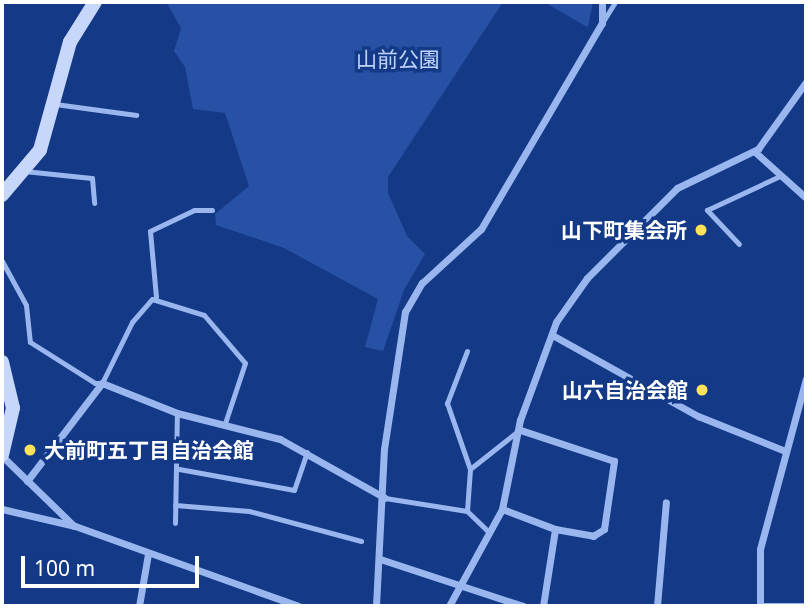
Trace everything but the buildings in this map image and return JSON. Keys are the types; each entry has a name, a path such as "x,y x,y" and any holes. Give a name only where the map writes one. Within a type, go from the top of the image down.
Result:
{"street":[{"path":"2,195 40,150 55,104 70,42 95,2"},
{"path":"376,606 384,498 384,449 405,312 422,283 481,229 602,23 602,2"},
{"path":"449,606 454,589 502,509 520,430 554,336 554,325 587,278 657,205 696,176 755,152 806,82"},
{"path":"755,152 806,198"},
{"path":"554,336 698,416 785,452"},
{"path":"2,362 13,408 2,455 75,526"},
{"path":"806,378 760,549 762,606 806,606"},
{"path":"27,481 102,383 177,413 225,423 307,452 384,498"},
{"path":"502,509 555,529 601,533 614,461 520,430"},
{"path":"657,606 666,502"},
{"path":"2,509 75,526 298,606"},
{"path":"543,606 555,529"},
{"path":"139,606 148,554"},
{"path":"380,559 454,589 523,606"}],"lane":[{"path":"602,23 615,2"},
{"path":"55,104 136,115"},
{"path":"24,171 92,178 94,204"},
{"path":"739,244 707,210 780,176"},
{"path":"2,261 26,305 30,342 102,383 132,322 156,297 150,231 194,211 212,210"},
{"path":"156,297 204,315 243,358 225,423"},
{"path":"467,351 447,403 470,470 467,511"},
{"path":"175,523 179,469 177,413"},
{"path":"470,470 520,430"},
{"path":"179,469 294,491 307,452"},
{"path":"384,498 467,511 488,531"},
{"path":"175,505 250,512 361,541"},
{"path":"271,606 274,597"}],"green space":[{"name":"山前公園","path":"166,2 503,2 388,177 388,193 407,236 425,254 404,290 383,351 365,347 378,299 284,248 216,225 215,214 249,186 225,113 193,109 185,67 174,51 181,28"},
{"path":"544,2 593,2 588,27 587,27"}],"place":[{"name":"山下町集会所","path":"701,230"},
{"name":"山六自治会館","path":"702,390"},
{"name":"大前町五丁目自治会館","path":"30,450"}]}
